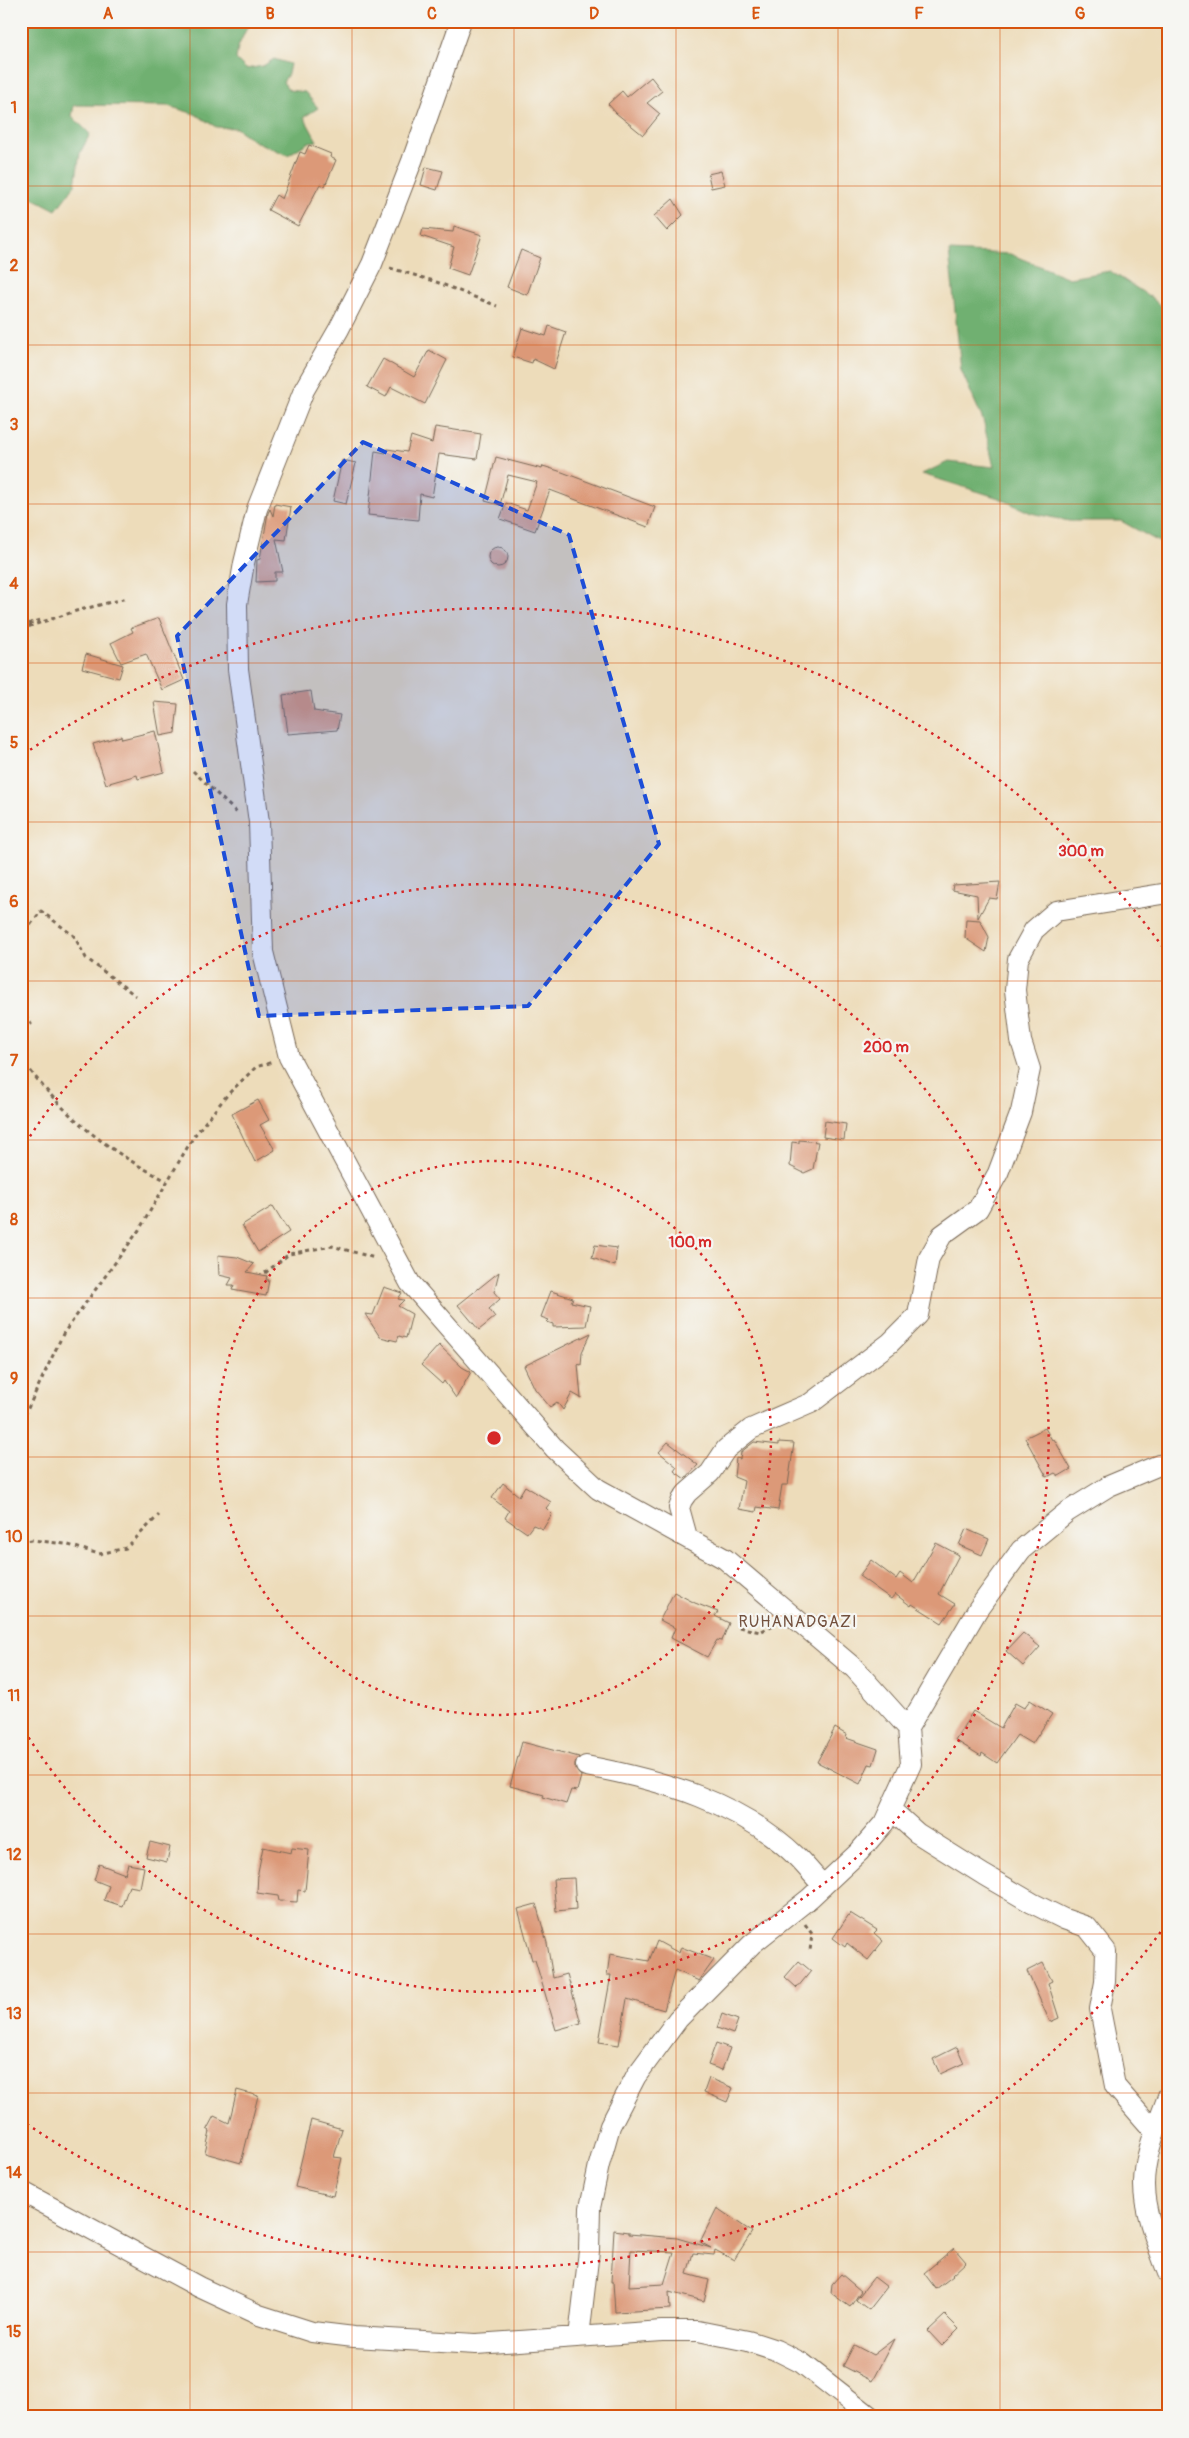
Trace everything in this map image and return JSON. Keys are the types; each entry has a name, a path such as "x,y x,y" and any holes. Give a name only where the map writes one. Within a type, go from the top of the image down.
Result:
{"street":[{"path":"461,21 412,161 372,264 339,329 304,390 257,508 244,563 237,604 238,669 259,822 263,952 289,1057 410,1283 525,1416 598,1489 725,1559 854,1668 908,1728"},
{"path":"687,1537 679,1508 682,1500 687,1493 710,1473 726,1449 751,1429 811,1403 890,1343 918,1315 928,1258 942,1235 978,1209 998,1173 1021,1112 1030,1069 1021,1041 1015,990 1018,959 1034,930 1056,912 1168,893"},
{"path":"579,2337 589,2251 590,2208 610,2126 636,2076 678,2019 752,1944 822,1886 859,1852 884,1823 911,1764 908,1728 978,1609 1021,1550 1067,1512 1109,1486 1159,1465 1168,1464"},
{"path":"586,1766 661,1782 726,1809 764,1832 797,1857 822,1886"},
{"path":"889,1812 898,1816 917,1834 984,1876 1056,1915 1087,1927 1106,1951 1105,1982 1100,2009 1115,2086 1155,2132"},
{"path":"1168,2096 1150,2145 1144,2184 1147,2207 1168,2273"},
{"path":"21,2191 199,2287 259,2315 312,2332 354,2337 476,2344 662,2331 698,2331 748,2341 776,2350 802,2363 871,2417"}],"path":[{"path":"372,264 380,264 406,274 434,281 497,306"},
{"path":"21,628 127,598"},
{"path":"194,771 241,817"},
{"path":"21,937 41,911 74,936 86,958 136,996"},
{"path":"21,1008 31,1024 21,1030"},
{"path":"21,1423 63,1334 139,1230 194,1136 228,1094 256,1067 289,1057"},
{"path":"21,1058 42,1087 88,1132 139,1167 167,1181"},
{"path":"266,1273 289,1254 332,1246 400,1265"},
{"path":"21,1542 32,1540 66,1544 99,1554 126,1548 159,1515"},
{"path":"739,1627 760,1632 788,1619 802,1624"},
{"path":"795,1909 812,1934 810,1951"}],"highlighted area":[{"path":"363,442 569,535 659,844 528,1006 259,1016 177,636"}],"green space":[{"path":"21,21 250,21 238,47 236,59 246,69 263,66 274,59 290,64 288,74 283,82 289,90 305,92 318,108 304,117 317,141 309,142 288,155 254,141 236,128 216,127 195,114 168,106 74,105 72,116 90,134 80,153 75,185 56,210 29,196 21,184"},
{"path":"949,251 1010,254 1069,278 1110,271 1152,298 1168,313 1168,547 1121,521 1069,521 1031,513 999,498 922,474 948,462 994,467 983,420 961,370"}],"building":[{"path":"651,77 662,91 647,103 660,114 643,135 608,104 622,91 627,97"},
{"path":"309,145 331,154 330,157 336,160 325,186 320,184 298,226 268,210 276,195 282,199 300,152 305,154"},
{"path":"426,167 443,171 437,190 421,185"},
{"path":"721,171 725,185 711,188 708,174"},
{"path":"673,199 683,215 667,231 654,216"},
{"path":"454,226 482,235 468,275 448,268 454,247 421,236 423,229 453,232"},
{"path":"521,250 540,258 527,295 507,287"},
{"path":"549,326 566,332 554,369 533,359 532,363 513,357 522,328 546,336"},
{"path":"429,350 447,360 425,404 391,387 386,397 367,387 383,359 414,377"},
{"path":"435,427 481,434 477,459 439,454 432,497 420,494 418,520 368,515 375,451 386,453 387,449 407,452 411,436 432,443"},
{"path":"496,457 542,469 543,466 655,507 648,527 550,490 535,531 500,519 506,503 527,510 537,482 508,475 500,505 485,501"},
{"path":"342,460 356,463 346,504 333,501"},
{"path":"275,504 291,507 286,540 276,539 283,572 275,572 275,581 256,582 257,560 260,559 268,513 270,509 273,516"},
{"path":"498,547 505,550 508,557 505,564 498,567 491,564 488,557 491,550"},
{"path":"159,618 184,680 162,690 146,654 121,663 111,643 133,632 131,628"},
{"path":"86,654 123,665 119,678 82,668"},
{"path":"311,691 314,711 340,715 337,730 288,734 283,695"},
{"path":"154,702 178,704 175,733 160,736"},
{"path":"155,731 164,772 138,779 137,775 106,784 93,744 121,736 122,739"},
{"path":"1000,882 997,899 989,898 978,918 977,895 952,890 953,885"},
{"path":"966,919 980,920 989,937 986,952 965,938"},
{"path":"258,1100 269,1120 260,1125 275,1150 255,1162 232,1114"},
{"path":"825,1121 846,1124 844,1140 823,1137"},
{"path":"799,1140 818,1142 813,1169 804,1173 790,1166 792,1142 799,1143"},
{"path":"273,1206 289,1232 258,1252 242,1225"},
{"path":"595,1245 617,1248 615,1266 592,1258"},
{"path":"218,1255 237,1257 254,1264 247,1272 267,1276 266,1280 269,1280 266,1296 232,1290 234,1285 228,1285 232,1278 219,1275"},
{"path":"499,1272 494,1292 500,1299 489,1309 495,1317 479,1330 458,1305"},
{"path":"384,1287 402,1293 398,1299 404,1300 398,1306 412,1314 406,1338 399,1336 397,1341 380,1337 365,1314 373,1315"},
{"path":"551,1291 573,1298 571,1302 590,1306 586,1326 553,1327 553,1324 547,1322 549,1320 541,1317"},
{"path":"591,1333 582,1352 581,1365 578,1364 581,1398 572,1393 563,1410 557,1402 550,1407 535,1389 524,1366"},
{"path":"439,1345 462,1367 471,1372 456,1398 444,1381 442,1384 421,1365"},
{"path":"1045,1428 1052,1440 1054,1439 1071,1469 1059,1476 1055,1473 1047,1477 1025,1438"},
{"path":"668,1442 698,1465 685,1479 674,1471 677,1467 659,1452"},
{"path":"754,1442 779,1445 779,1442 794,1443 788,1485 782,1485 778,1510 757,1507 756,1512 739,1509 744,1481 734,1477 736,1458 740,1459 741,1452"},
{"path":"503,1483 519,1496 525,1486 551,1502 546,1508 552,1514 543,1529 533,1525 527,1533 505,1518 509,1511 492,1498"},
{"path":"966,1529 989,1539 982,1555 959,1545"},
{"path":"936,1543 959,1555 939,1594 955,1604 942,1623 912,1604 911,1606 895,1594 891,1599 859,1576 871,1560 896,1579 900,1573 913,1583"},
{"path":"674,1592 718,1612 715,1616 729,1623 722,1641 717,1640 707,1657 671,1638 675,1628 660,1620"},
{"path":"1023,1633 1040,1647 1023,1666 1006,1651"},
{"path":"1030,1700 1052,1714 1032,1744 1017,1735 997,1763 982,1753 981,1756 955,1740 973,1711 1001,1728 1015,1703 1024,1708"},
{"path":"835,1728 847,1735 846,1738 878,1749 873,1765 869,1764 860,1784 817,1762"},
{"path":"522,1742 579,1757 575,1763 575,1769 581,1776 577,1791 571,1790 566,1804 543,1797 544,1795 510,1786"},
{"path":"150,1842 170,1847 167,1862 146,1857"},
{"path":"263,1847 291,1853 292,1848 309,1850 305,1891 298,1890 297,1902 279,1901 278,1896 257,1893 258,1872"},
{"path":"99,1864 125,1874 128,1864 144,1867 140,1888 129,1886 122,1906 104,1900 109,1886 94,1880"},
{"path":"574,1878 576,1909 556,1911 553,1879"},
{"path":"536,1904 547,1943 553,1978 567,1974 581,2023 556,2030 535,1960 532,1960 518,1909"},
{"path":"850,1913 877,1930 874,1933 883,1941 868,1960 847,1943 845,1947 833,1938"},
{"path":"657,1941 679,1953 681,1947 714,1960 699,1981 675,1970 664,2010 627,1999 619,2045 599,2042 611,1975 607,1975 610,1954 649,1961"},
{"path":"799,1961 811,1971 797,1988 785,1977"},
{"path":"1043,1963 1052,1981 1048,1983 1059,2018 1050,2022 1027,1971"},
{"path":"722,2014 738,2020 733,2034 717,2028"},
{"path":"716,2043 730,2048 722,2070 708,2065"},
{"path":"957,2047 964,2063 940,2074 933,2059"},
{"path":"709,2078 733,2088 727,2102 704,2092"},
{"path":"237,2090 258,2096 241,2163 205,2153 210,2131 207,2129 214,2116 229,2123"},
{"path":"311,2120 342,2129 334,2157 342,2158 333,2196 295,2187"},
{"path":"717,2208 752,2232 734,2260 715,2250 714,2255 693,2253 687,2274 709,2280 704,2301 669,2292 670,2309 615,2312 613,2282 611,2282 614,2230 629,2232 629,2234 677,2238 711,2248 700,2242","holes":["631,2250 674,2252 664,2284 629,2286"]},
{"path":"954,2248 966,2262 953,2276 936,2289 924,2273"},
{"path":"841,2274 861,2291 850,2307 831,2293 832,2284"},
{"path":"874,2277 887,2287 869,2310 856,2300"},
{"path":"945,2315 959,2329 942,2346 928,2331"},
{"path":"894,2339 872,2381 843,2366 854,2345 873,2355"}],"district":[{"name":"RUHANADGAZI","path":"798,1622"}]}
